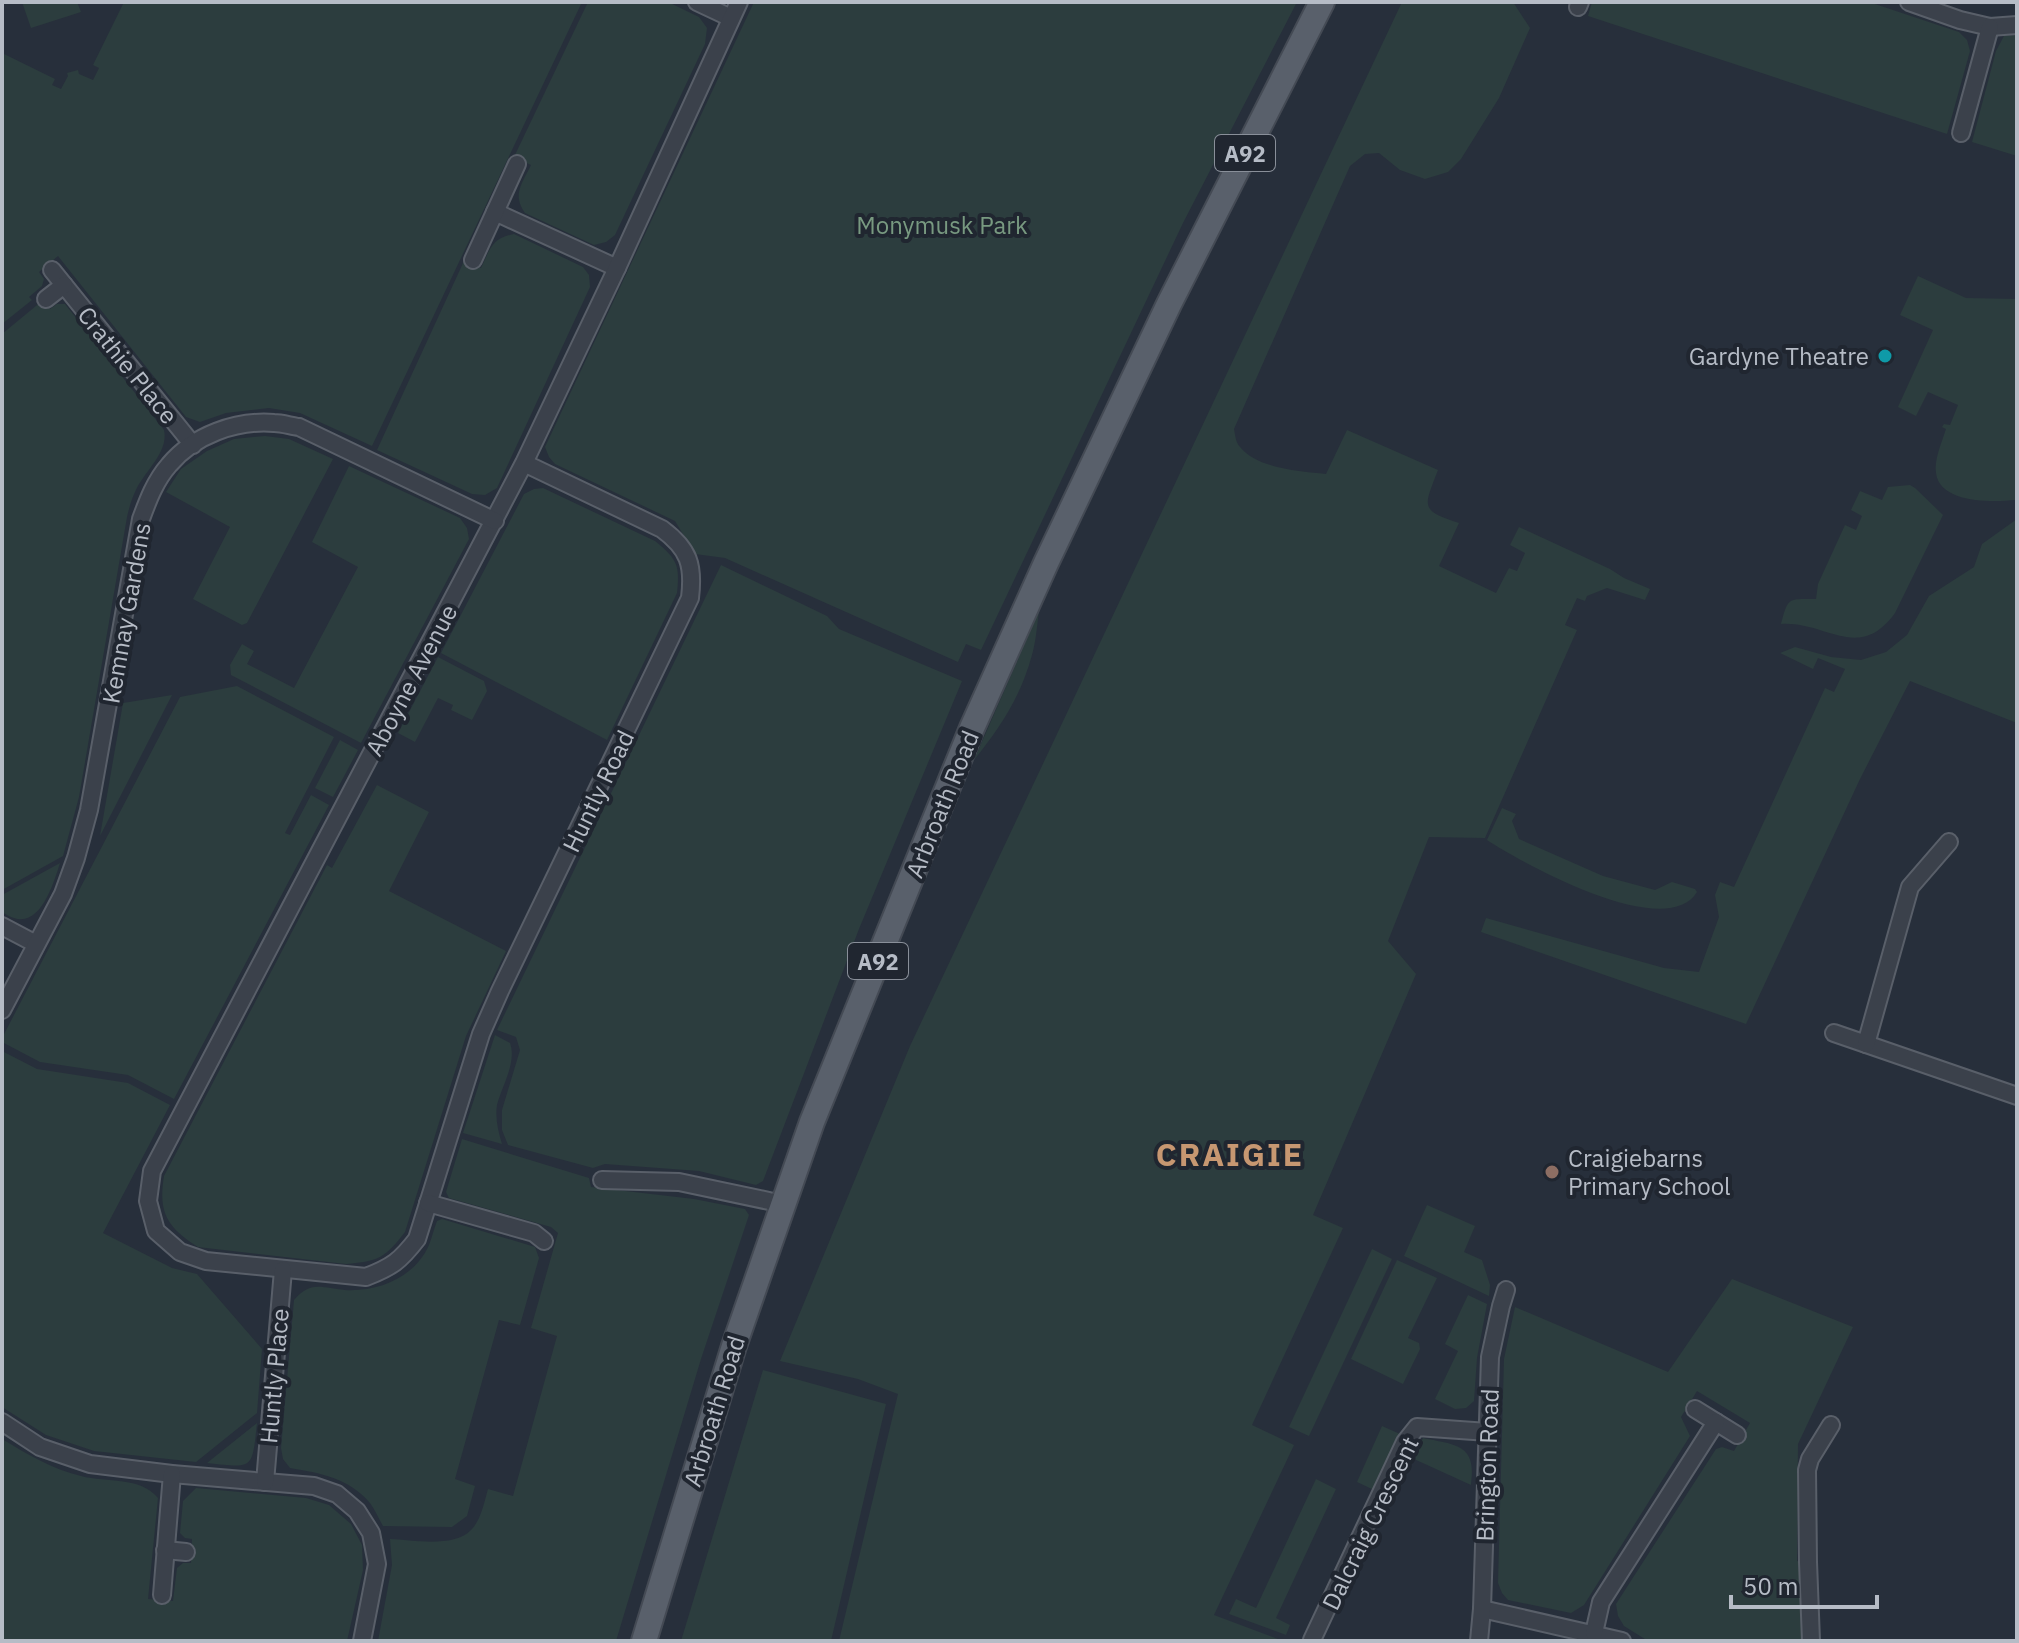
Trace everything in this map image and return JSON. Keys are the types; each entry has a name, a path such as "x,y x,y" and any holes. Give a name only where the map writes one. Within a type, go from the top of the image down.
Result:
{"main road":[{"name":"Arbroath Road","path":"644,1641 734,1346 812,1122 972,728 1169,304 1322,2"}],"street":[{"path":"697,2 731,18"},
{"name":"Aboyne Avenue","path":"283,1270 206,1261 180,1252 156,1231 148,1201 152,1171 495,521 617,268 739,2"},
{"path":"1909,2 1990,27 2017,25"},
{"path":"1961,133 1990,27"},
{"path":"473,260 517,164"},
{"path":"495,212 617,268"},
{"name":"Crathie Place","path":"52,270 193,445"},
{"name":"Crathie Place","path":"46,299 64,285"},
{"name":"Kemnay Gardens","path":"2,1010 63,894 76,858 89,810 141,519 152,490 169,464 220,429 275,422 299,427 495,521"},
{"name":"Huntly Road","path":"283,1270 366,1277 402,1259 417,1239 481,1034 690,598 693,574 686,552 676,539 662,529 524,463"},
{"path":"1866,1044 1910,887 1949,842"},
{"path":"2,926 36,944"},
{"path":"1834,1033 2017,1096"},
{"path":"602,1180 679,1182 783,1206"},
{"path":"428,1203 534,1233 544,1241"},
{"name":"Huntly Place","path":"265,1482 283,1270"},
{"name":"Brington Road","path":"1479,1641 1490,1357 1506,1290"},
{"path":"1695,1409 1737,1435"},
{"path":"2,1422 40,1447 90,1464 314,1486 337,1494 357,1511 371,1533 377,1564 362,1641"},
{"path":"1594,1633 1601,1602 1716,1422"},
{"path":"1811,1641 1807,1470 1810,1459 1831,1425"},
{"name":"Dalcraig Crescent","path":"1312,1640 1405,1442 1417,1427 1488,1432"},
{"path":"162,1595 172,1474"},
{"path":"165,1550 186,1552"},
{"path":"1482,1609 1622,1641"}],"green space":[{"path":"22,2 77,2 81,12 31,28"},
{"path":"124,2 582,2 372,446 300,413 269,408 226,413 200,422 186,417 58,256 39,272 44,279 42,286 29,297 32,300 2,324 2,53 55,79 52,85 61,89 67,73 78,70 79,74 93,80 99,68 93,65"},
{"path":"588,2 668,2 699,17 707,28 705,44 615,235 606,242 594,245 525,213 519,194 531,165 514,157"},
{"name":"Monymusk Park","path":"754,2 1297,2 1183,223 981,650 966,644 958,662 725,558 695,554 675,521 555,464 545,447"},
{"path":"1402,2 1513,2 1530,28 1499,98 1461,159 1448,172 1425,179 1400,170 1379,153 1365,154 1350,166 1234,429 1238,443 1248,454 1268,464 1326,474 1347,430 1438,470 1428,506 1437,514 1459,523 1439,566 1496,593 1509,568 1517,571 1525,553 1510,545 1519,527 1650,589 1645,600 1607,588 1587,596 1585,601 1577,598 1565,625 1577,630 1485,838 1429,837 1388,941 1416,974 1313,1215 1343,1228 1252,1425 1294,1445 1214,1615 1283,1641 839,1641 898,1394 858,1379 780,1361 910,1046"},
{"path":"1592,2 1869,2 1959,32 1967,40 1970,51 1947,134 1588,16"},
{"path":"2017,35 2017,156 1972,142 1996,51 2004,36"},
{"path":"514,234 583,267 589,275 590,287 497,488 485,495 472,494 377,450 464,261 481,268 496,242"},
{"path":"1918,276 1966,298 2017,299 2015,500 1969,499 1947,491 1940,483 1936,468 1946,429 1942,427 1944,424 1950,425 1958,405 1928,392 1916,416 1898,407 1933,330 1900,315"},
{"path":"42,301 50,309 57,304 65,304 164,430 165,438 159,454 135,492 127,517 79,797 63,856 2,890 2,334"},
{"path":"265,436 289,439 333,459 247,623 242,625 193,599 230,527 166,492 181,469 207,451 234,439"},
{"path":"349,466 460,518 467,528 469,539 361,743 231,675 230,665 242,644 254,651 247,664 294,688 358,567 312,542"},
{"path":"1910,485 1943,515 1895,613 1882,628 1855,638 1781,624 1791,601 1816,599 1818,584 1845,525 1856,530 1862,516 1851,510 1860,491 1882,500 1888,487"},
{"path":"543,488 655,541 672,558 677,569 677,593 607,740 441,653 524,494"},
{"path":"2017,519 2017,723 1910,681 1860,779 1746,1024 1481,932 1486,918 1664,968 1699,972 1719,917 1715,895 1720,882 1734,887 1825,688 1834,692 1845,669 1818,658 1813,669 1780,653 1795,647 1831,657 1861,660 1886,652 1907,635 1929,596 1974,567 1982,544"},
{"path":"721,565 827,616 839,629 962,681 859,929 763,1181 756,1185 699,1171 605,1164 593,1168 508,1145 502,1130 502,1110 520,1050 516,1037 497,1030"},
{"path":"1039,611 1033,650 1016,698 974,760"},
{"path":"438,657 484,681 487,691 472,720 451,710 453,705 438,698 415,742 398,733"},
{"path":"237,686 334,737 285,833 290,835 311,795 329,805 174,1099 128,1075 40,1062 2,1042 180,697"},
{"path":"172,695 100,836 123,703"},
{"path":"340,740 358,750 333,797 315,788"},
{"path":"377,785 429,812 389,891 506,951 466,1036 405,1232 380,1257 346,1264 198,1247 179,1233 167,1218 162,1200 164,1176 327,865 332,868"},
{"path":"1502,808 1516,814 1512,821 1519,839 1603,876 1655,890 1672,882 1697,892 1681,905 1656,909 1626,904 1561,880 1487,840"},
{"path":"60,863 45,901 32,916 14,918 2,912 2,895"},
{"path":"495,1035 510,1043 512,1050 496,1110 502,1144 463,1133"},
{"path":"2,1051 37,1069 128,1083 170,1105 103,1233 172,1268 197,1274 262,1349 257,1413 196,1462 94,1451 46,1435 2,1407"},
{"path":"462,1139 589,1178 591,1187 694,1199 745,1209 749,1215 701,1359 616,1641 378,1641 392,1565 390,1539 433,1542 464,1536 482,1511 488,1489 513,1496 557,1336 531,1328 558,1233 551,1227 449,1198 446,1192"},
{"path":"1427,1205 1475,1226 1464,1252 1482,1260 1490,1285 1489,1296 1404,1256"},
{"path":"442,1219 535,1247 539,1258 520,1325 499,1320 455,1479 475,1486 467,1516 452,1527 383,1526 370,1503 353,1488 323,1475 290,1468 283,1459 281,1448 294,1300 312,1288 358,1290 383,1285 405,1274 423,1256 437,1221"},
{"path":"1372,1249 1392,1259 1309,1436 1289,1427"},
{"path":"1397,1260 1437,1278 1408,1338 1419,1343 1420,1349 1403,1384 1351,1359"},
{"path":"1732,1279 1853,1327 1798,1444 1797,1561 1801,1562 1804,1641 1648,1641 1624,1626 1618,1616 1616,1604 1716,1449 1722,1447 1734,1451 1750,1423 1697,1391 1681,1417 1690,1436 1584,1605 1571,1613 1508,1600 1498,1583 1504,1359 1515,1307 1668,1372"},
{"path":"1468,1295 1487,1304 1477,1358 1474,1401 1466,1408 1455,1409 1435,1399 1458,1351 1445,1344"},
{"path":"763,1370 886,1404 831,1641 681,1641"},
{"path":"257,1423 254,1450 248,1462 242,1465 207,1463"},
{"path":"1382,1426 1400,1434 1374,1490 1357,1482"},
{"path":"1423,1438 1462,1449 1471,1461 1471,1485 1414,1459"},
{"path":"2,1439 70,1473 133,1483 151,1491 158,1498 148,1599 173,1601 177,1568 183,1563 191,1563 192,1539 180,1533 183,1501 196,1488 306,1498 329,1505 351,1524 362,1545 363,1570 347,1641 2,1641"},
{"path":"1316,1479 1336,1489 1276,1618 1290,1625 1286,1635 1229,1614 1236,1599 1256,1608"}],"place":[{"name":"Gardyne Theatre","path":"1885,356"},
{"name":"Craigiebarns Primary School","path":"1552,1172"}],"district":[{"name":"CRAIGIE","path":"1230,1154"}]}
